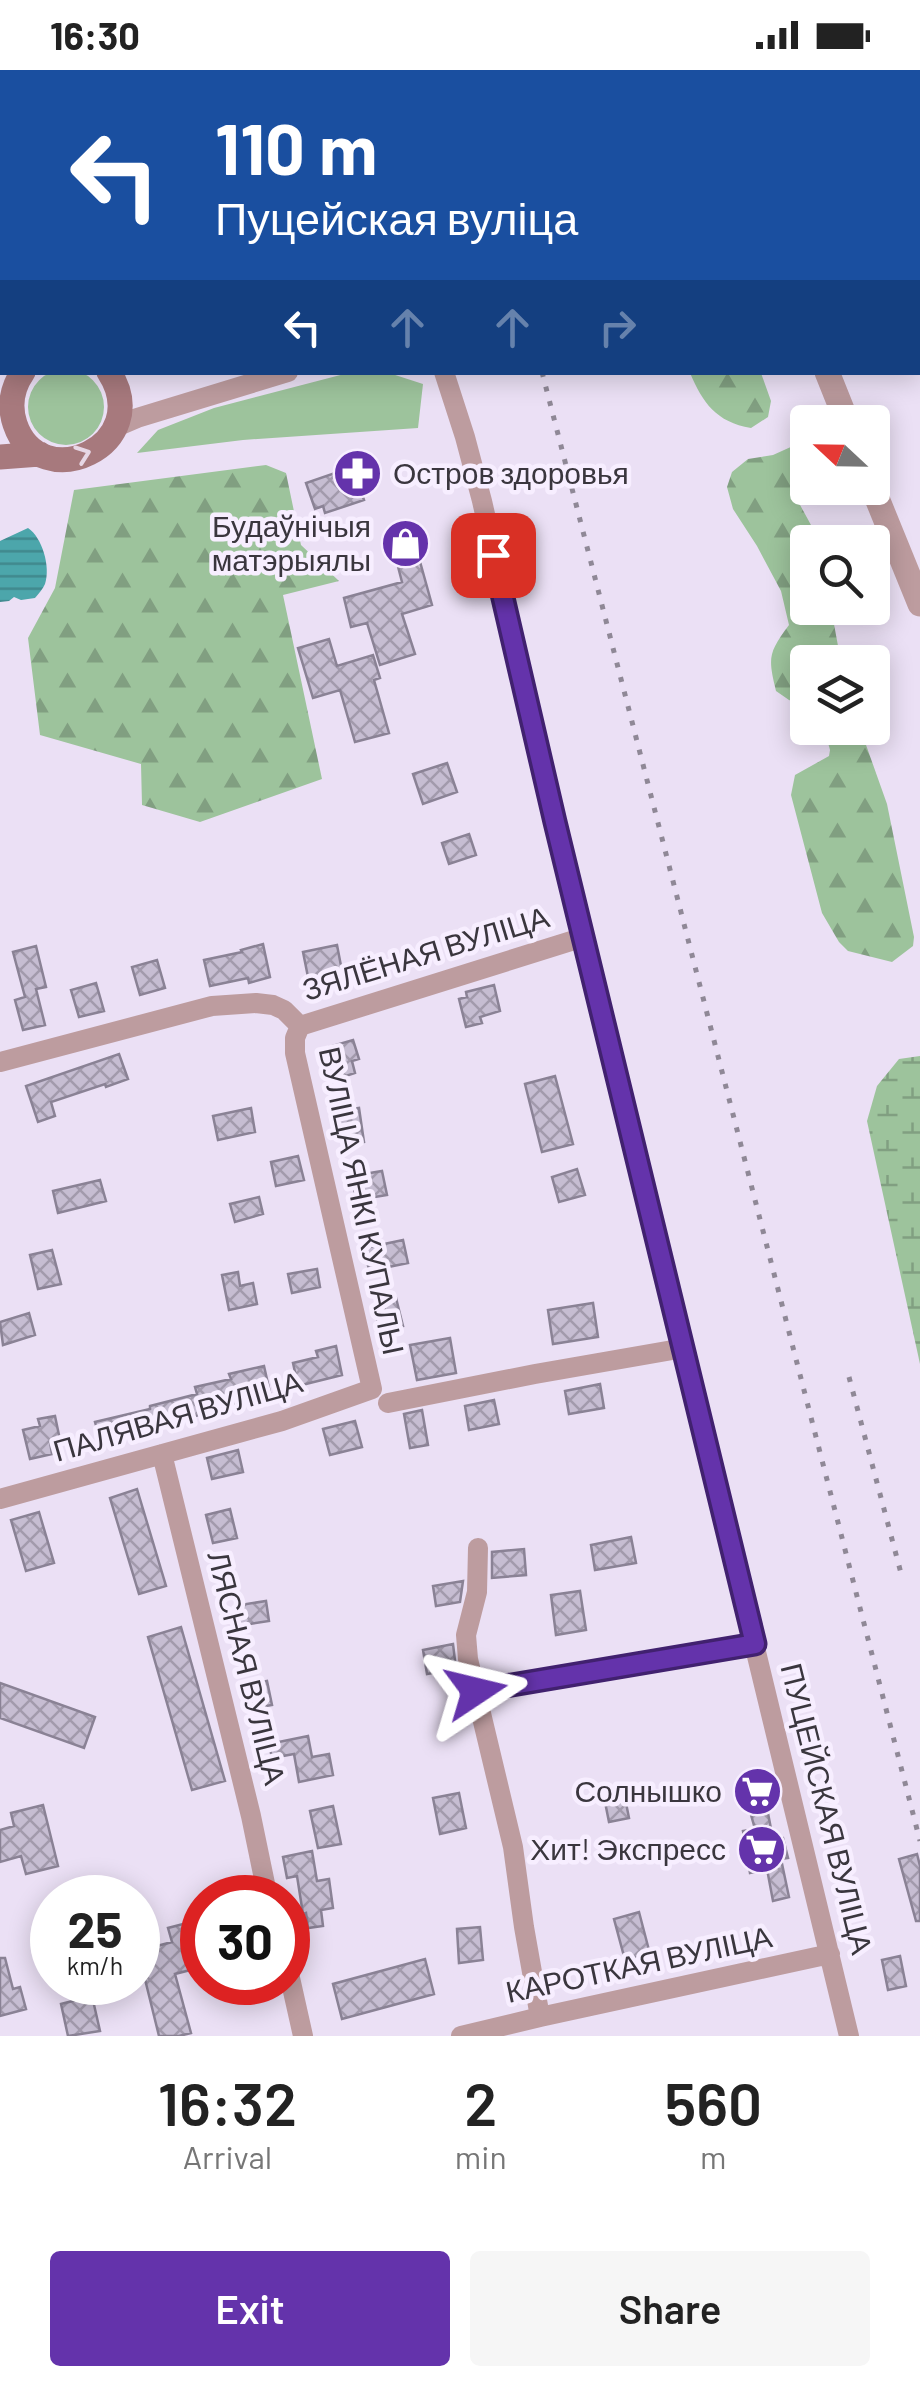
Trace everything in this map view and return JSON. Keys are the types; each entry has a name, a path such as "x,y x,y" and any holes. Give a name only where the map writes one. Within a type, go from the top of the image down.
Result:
{"main road":[{"path":"21,375 6,419 26,443 40,454 58,460 92,454 106,442 116,427 120,410 114,382"},
{"path":"0,457 40,454"}],"street":[{"path":"116,427 278,375"},
{"name":"ПУЦЕЙСКАЯ ВУЛІЦА","path":"445,375 482,501 849,2036"},
{"path":"828,375 840,405"},
{"path":"114,382 140,402 172,407"},
{"path":"880,505 920,604"},
{"name":"ЗЯЛЁНАЯ ВУЛІЦА","path":"0,1062 212,1006 273,1005 300,1026 584,937"},
{"name":"ВУЛІЦА ЯНКІ КУПАЛЫ","path":"300,1026 294,1053 380,1396"},
{"name":"ПАЛЯВАЯ ВУЛІЦА","path":"0,1498 380,1396 684,1348"},
{"name":"ЛЯСНАЯ ВУЛІЦА","path":"162,1454 263,1875"},
{"path":"478,1548 477,1592 466,1635 468,1658 513,1846 540,2016"},
{"path":"476,1691 755,1644"},
{"name":"КАРОТКАЯ ВУЛІЦА","path":"461,2036 830,1954"},
{"path":"296,2005 303,2036"}],"green space":[{"path":"46,375 86,375 101,392 101,422 81,442 51,442 31,422 31,392"},
{"path":"340,375 395,375 423,384 418,428 243,440 137,453 158,430 214,408"},
{"path":"691,375 762,375 771,401 768,417 751,428 739,425 712,410"},
{"path":"790,447 790,505 800,505 811,525 790,525 790,625 834,625 838,645 790,645 790,700 776,691 772,671 777,642 789,625 781,591 733,509 727,487 732,472 748,459"},
{"path":"266,465 286,473 301,545 339,581 283,595 322,779 200,822 142,805 141,764 40,735 28,638 55,588 74,490"},
{"path":"829,745 866,745 887,804 914,937 913,946 892,962 848,951 822,913 791,795 795,775 829,756"},
{"path":"920,1056 920,1364 867,1121 877,1086 899,1059"}],"shaded area":[{"path":"28,528 44,553 45,584 35,598 14,597 0,602 0,541"}],"building":[{"path":"361,464 370,491 362,494 364,500 325,513 323,506 315,509 306,483"},
{"path":"415,525 432,605 402,614 415,654 380,665 367,623 351,627 344,598 402,582 389,532"},
{"path":"329,639 337,666 373,655 380,678 374,680 389,733 355,742 340,690 313,698 298,648"},
{"path":"447,763 457,792 423,804 413,774"},
{"path":"469,834 476,855 449,864 442,843"},
{"path":"263,944 270,977 210,986 204,960"},
{"path":"337,945 342,971 308,977 303,952"},
{"path":"36,946 46,987 36,989 45,1025 23,1030 15,1000 25,997 13,952"},
{"path":"157,960 165,988 140,995 132,967"},
{"path":"96,983 104,1011 79,1017 71,990"},
{"path":"494,985 500,1011 480,1017 482,1023 466,1027 459,999 467,997 466,992"},
{"path":"353,1040 359,1059 352,1061 355,1073 334,1080 325,1048"},
{"path":"119,1054 128,1079 51,1102 55,1116 38,1122 26,1086"},
{"path":"555,1076 573,1144 542,1152 525,1084"},
{"path":"251,1108 255,1132 218,1140 213,1116"},
{"path":"359,1108 364,1142 343,1145 338,1111"},
{"path":"298,1156 304,1180 276,1186 271,1162"},
{"path":"577,1169 585,1195 559,1202 552,1177"},
{"path":"382,1171 387,1195 356,1200 352,1176"},
{"path":"100,1180 106,1201 58,1213 53,1191"},
{"path":"259,1197 263,1214 235,1222 230,1204"},
{"path":"403,1240 408,1263 369,1271 365,1248"},
{"path":"52,1250 61,1284 38,1289 30,1255"},
{"path":"317,1269 320,1287 292,1293 288,1274"},
{"path":"238,1272 240,1286 253,1283 257,1304 229,1310 222,1275"},
{"path":"396,1298 403,1326 380,1331 375,1312 385,1310 383,1301"},
{"path":"593,1303 598,1337 553,1344 548,1310"},
{"path":"29,1313 35,1335 3,1345 0,1322"},
{"path":"450,1338 456,1373 417,1380 410,1345"},
{"path":"336,1346 342,1375 298,1386 293,1363 318,1357 316,1351"},
{"path":"264,1366 271,1397 100,1440 95,1422 197,1394 195,1387"},
{"path":"600,1384 604,1408 569,1414 565,1391"},
{"path":"494,1400 499,1424 469,1430 465,1406"},
{"path":"422,1410 428,1445 410,1448 404,1414"},
{"path":"55,1416 60,1440 50,1442 52,1454 30,1459 23,1430 40,1426 38,1419"},
{"path":"355,1421 362,1447 330,1455 323,1429"},
{"path":"238,1450 243,1472 212,1479 207,1458"},
{"path":"137,1489 166,1586 139,1594 110,1498"},
{"path":"230,1509 237,1538 213,1543 206,1515"},
{"path":"39,1512 54,1563 26,1571 11,1520"},
{"path":"631,1537 636,1563 595,1570 591,1545"},
{"path":"524,1549 526,1575 492,1578 492,1552"},
{"path":"463,1581 460,1602 436,1606 433,1586"},
{"path":"580,1591 586,1630 556,1635 551,1595"},
{"path":"266,1601 269,1621 237,1626 234,1606"},
{"path":"181,1627 225,1781 192,1790 148,1637"},
{"path":"453,1644 456,1669 427,1674 423,1650"},
{"path":"267,1681 272,1705 248,1709 244,1685"},
{"path":"0,1683 95,1717 84,1748 0,1718"},
{"path":"308,1736 312,1757 329,1754 333,1775 299,1782 294,1754 272,1758 269,1744"},
{"path":"764,1777 771,1801 766,1803 773,1839 783,1838 788,1858 781,1859 789,1897 773,1901 767,1869 750,1873 743,1831 755,1829 742,1783"},
{"path":"459,1793 466,1828 440,1834 433,1798"},
{"path":"624,1793 629,1818 609,1822 604,1797"},
{"path":"43,1805 58,1866 26,1874 21,1856 0,1862 0,1830 14,1826 11,1813"},
{"path":"333,1806 341,1844 318,1848 310,1811"},
{"path":"312,1851 317,1881 329,1879 333,1908 321,1910 323,1926 310,1928 310,1875 286,1875 283,1857"},
{"path":"917,1854 920,1921 916,1921 899,1859"},
{"path":"639,1912 650,1954 625,1960 614,1919"},
{"path":"180,1925 180,1973 175,1974 180,2005 183,2005 191,2033 179,2036 159,2036 151,2005 160,2005 160,1945 172,1942 168,1928"},
{"path":"480,1927 483,1960 459,1963 457,1929"},
{"path":"900,1956 906,1986 888,1990 882,1960"},
{"path":"0,1958 5,1958 13,1989 20,1987 26,2009 0,2016"},
{"path":"425,1959 434,1994 342,2019 333,1984"},
{"path":"61,2005 94,2005 100,2031 68,2036"}],"railway":[{"path":"543,375 920,1841"},
{"path":"849,1377 902,1577"}],"place":[{"name":"Остров здоровья","path":"358,474"},
{"name":"Будаўнічыя матэрыялы","path":"406,544"},
{"name":"Солнышко","path":"757,1792"},
{"name":"Хит! Экспресс","path":"761,1850"}],"route":[{"path":"476,1691 755,1644 493,555"}]}
